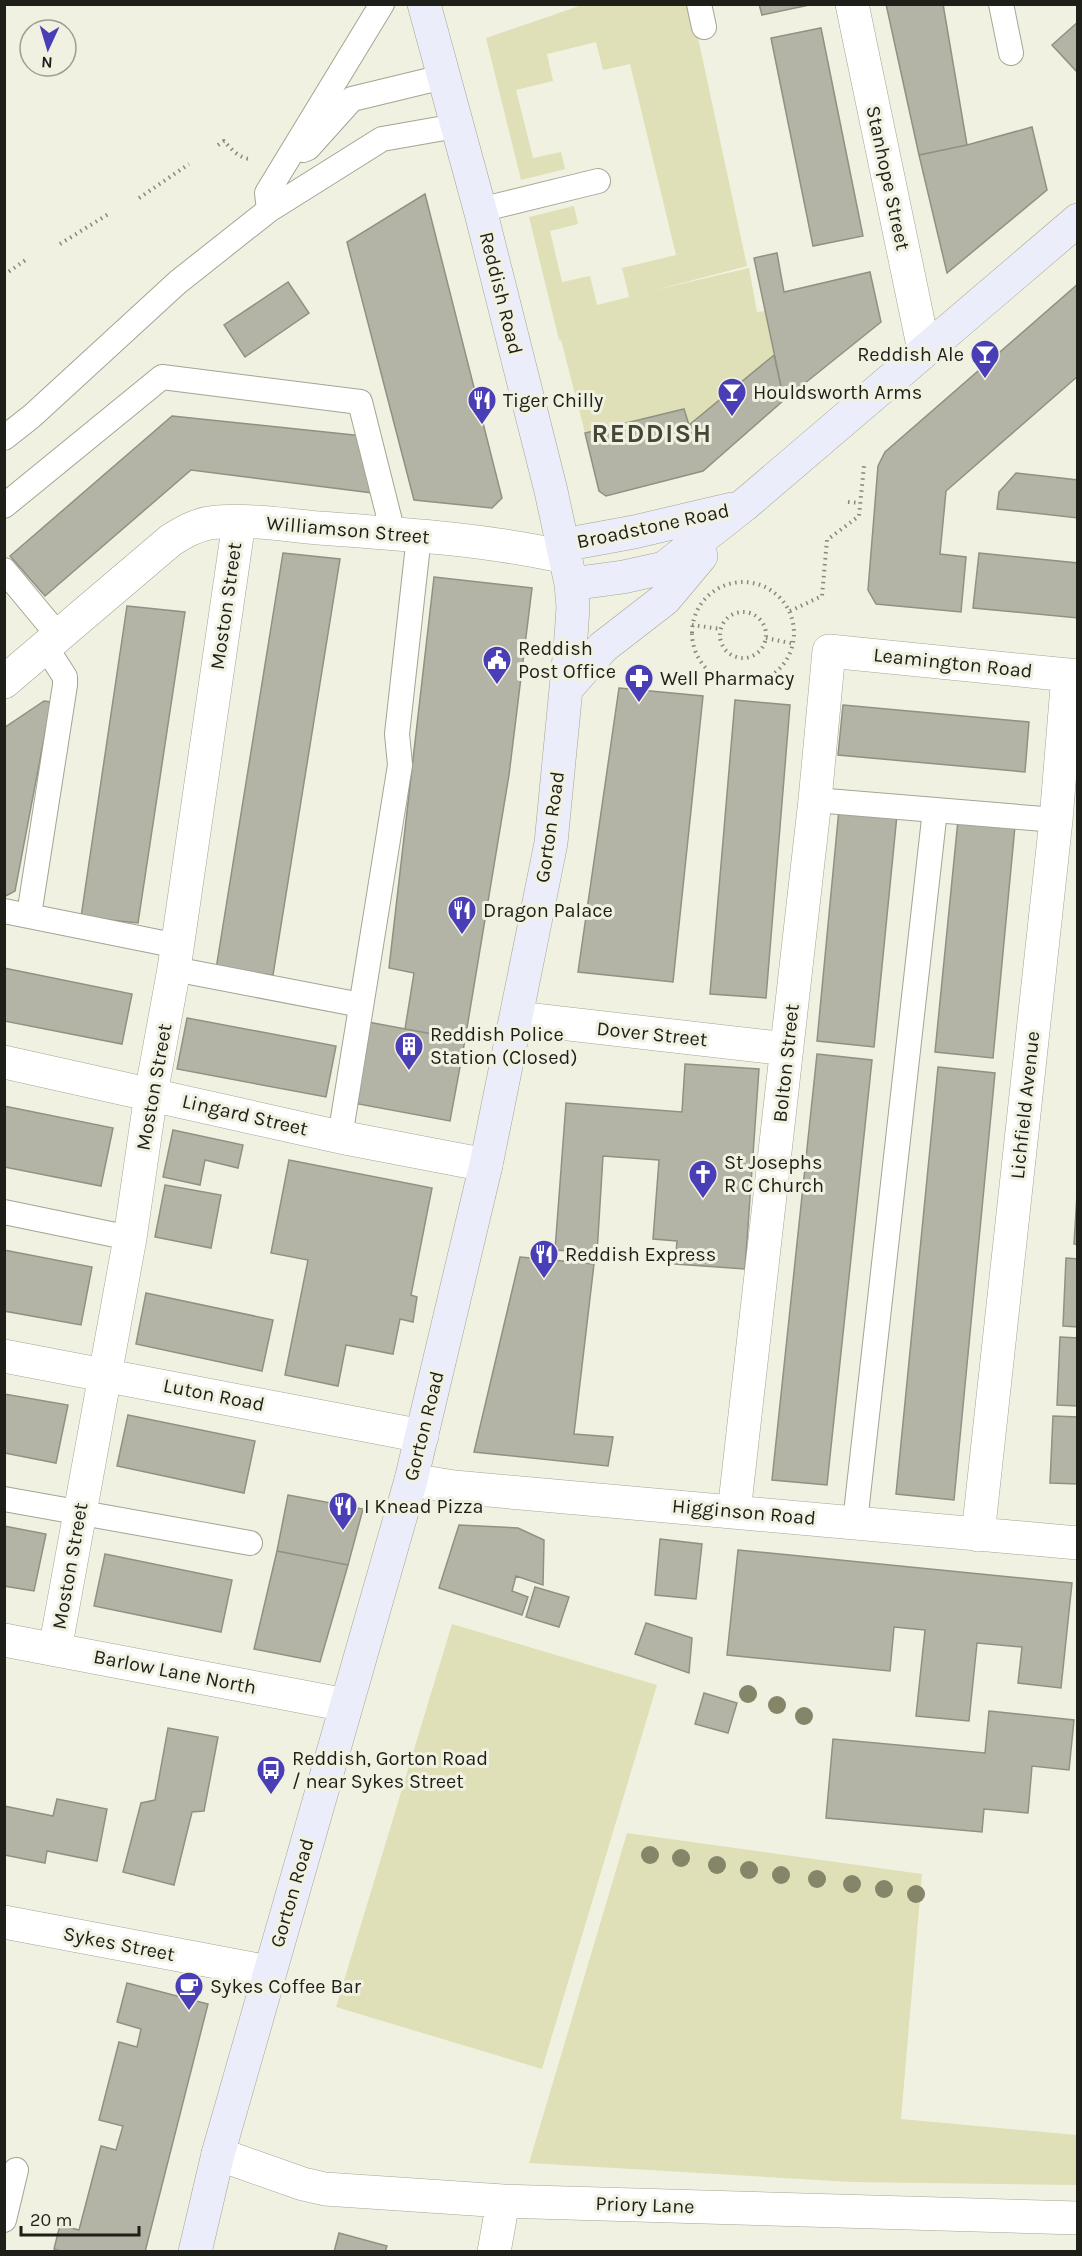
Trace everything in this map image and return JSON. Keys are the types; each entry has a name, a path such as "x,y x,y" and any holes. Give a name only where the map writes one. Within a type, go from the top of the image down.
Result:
{"main road":[{"name":"Reddish Road","path":"424,4 480,210 567,562"},
{"name":"Broadstone Road","path":"567,562 623,577 664,568 743,506 1077,220"},
{"path":"566,688 603,647 664,599 743,506"},
{"name":"Gorton Road","path":"195,2252 218,2154 411,1480 486,1166 551,843 573,607 567,562"}],"street":[{"name":"Stanhope Street","path":"852,4 924,350"},
{"name":"Williamson Street","path":"4,682 171,540 192,527 210,523 238,522 514,545 567,562"},
{"name":"Moston Street","path":"55,1650 130,1238 151,1094 176,957 238,522"},
{"name":"Leamington Road","path":"829,651 1073,675"},
{"name":"Bolton Street","path":"734,1512 815,800 829,651"},
{"name":"Lichfield Avenue","path":"978,1534 1073,675"},
{"name":"Dover Street","path":"516,1018 787,1049"},
{"name":"Lingard Street","path":"4,1062 340,1137 486,1166"},
{"name":"Luton Road","path":"4,1356 422,1436"},
{"name":"Higginson Road","path":"411,1480 454,1487 1077,1543"},
{"name":"Barlow Lane North","path":"4,1640 346,1705"},
{"name":"Sykes Street","path":"4,1922 269,1972"},
{"name":"Priory Lane","path":"218,2154 303,2184 325,2189 503,2201 1077,2218"},
{"path":"494,2252 503,2201"}],"lane":[{"path":"269,210 267,193 382,4"},
{"path":"1001,4 1011,53"},
{"path":"290,155 308,148 352,99 443,77"},
{"path":"4,438 66,386 178,282 269,210 382,139 456,126"},
{"path":"480,210 598,181"},
{"path":"4,506 162,377 360,402 406,535 397,734 400,765 340,1137"},
{"path":"4,570 51,641 65,677 29,915"},
{"path":"815,800 1056,820"},
{"path":"855,1522 935,810"},
{"path":"4,911 29,915 176,957 362,1005"},
{"path":"4,1212 130,1238"},
{"path":"4,1499 250,1543"},
{"path":"4,2220 16,2170"}],"path":[{"path":"218,145 224,141 234,152 246,159 253,159"},
{"path":"138,198 189,165"},
{"path":"60,244 110,213"},
{"path":"4,275 27,259"},
{"path":"790,611 822,596 826,540 860,516 864,466"},
{"path":"848,502 860,503"},
{"path":"736,582 753,582 768,588 781,598 790,611 794,628 793,644 786,660 774,673 759,681 741,684 724,680 709,671 698,657 692,640 692,624 707,596 721,587 736,582"},
{"path":"736,613 752,613 763,624 766,638 764,645 753,656 738,657 722,643 721,629 729,616 736,613"},
{"path":"692,624 721,629"},
{"path":"766,638 793,644"}],"green space":[{"path":"582,5 691,5 747,266 655,290 749,268 757,312 765,311 774,355 689,425 684,409 585,433 561,340 559,340 529,217 574,206 578,224 550,231 562,282 590,276 597,305 629,297 622,268 676,255 630,64 603,70 596,42 547,54 553,81 516,90 533,158 561,152 565,169 521,180 486,38"},
{"path":"452,1624 657,1685 542,2069 336,2007"},
{"path":"627,1833 922,1874 901,2119 1077,2135 1076,2185 851,2182 529,2163"}],"building":[{"path":"759,4 814,4 762,15"},
{"path":"886,4 943,4 967,145 919,155"},
{"path":"1078,22 1078,73 1052,45"},
{"path":"821,28 863,236 813,246 771,38"},
{"path":"1032,127 1047,190 947,273 919,155 967,145"},
{"path":"425,194 502,498 492,508 414,500 347,242"},
{"path":"777,253 784,292 870,272 881,322 784,400 754,258"},
{"path":"288,282 309,313 245,357 224,325"},
{"path":"1078,284 1078,376 946,491 940,554 966,557 961,612 876,604 868,590 878,466 885,452"},
{"name":"Houldsworth Arms","path":"774,355 784,400 703,471 606,496 599,491 585,433 684,409 689,425"},
{"path":"172,416 363,436 381,494 191,470 45,596 10,556"},
{"path":"1016,473 1078,480 1078,518 997,509 999,492"},
{"path":"283,553 340,559 273,975 216,969"},
{"path":"979,553 1078,563 1078,618 973,608"},
{"path":"434,577 532,588 509,775 465,1040 405,1029 414,973 389,968"},
{"path":"127,606 185,612 138,923 81,917"},
{"path":"619,688 703,696 673,982 578,972"},
{"path":"735,700 790,705 766,998 710,994"},
{"path":"44,701 51,702 15,891 4,897 4,728"},
{"path":"843,705 1029,722 1025,772 838,755"},
{"path":"839,809 897,815 874,1047 817,1041"},
{"path":"958,820 1015,826 993,1058 935,1052"},
{"path":"4,968 132,994 122,1044 4,1021"},
{"path":"187,1018 336,1046 326,1097 177,1069"},
{"name":"Reddish Police Station (Closed)","path":"368,1022 465,1040 450,1121 353,1103"},
{"path":"817,1054 872,1060 827,1485 772,1480"},
{"name":"St Josephs R C Church","path":"685,1064 759,1069 745,1269 675,1264 677,1241 653,1239 659,1160 603,1156 597,1253 555,1250 566,1103 682,1112"},
{"path":"938,1067 995,1073 954,1500 896,1494"},
{"path":"4,1106 113,1128 101,1186 4,1167"},
{"path":"173,1130 243,1145 238,1168 205,1160 200,1185 163,1177"},
{"path":"289,1160 432,1188 411,1295 417,1297 413,1322 400,1319 393,1354 346,1345 338,1386 285,1375 308,1260 271,1253"},
{"path":"1078,1179 1078,1245 1074,1244"},
{"path":"165,1185 221,1195 211,1248 155,1237"},
{"path":"4,1250 92,1267 81,1325 4,1311"},
{"path":"520,1257 594,1264 574,1434 613,1437 608,1466 474,1452"},
{"path":"1066,1258 1078,1259 1078,1327 1063,1326"},
{"path":"146,1293 273,1320 262,1371 136,1344"},
{"path":"1060,1337 1078,1338 1078,1406 1057,1405"},
{"path":"4,1394 68,1405 56,1463 4,1453"},
{"path":"128,1415 255,1441 244,1493 117,1466"},
{"path":"1053,1416 1078,1417 1078,1484 1050,1483"},
{"path":"288,1495 363,1509 348,1565 277,1551"},
{"path":"459,1525 518,1528 544,1540 543,1585 516,1576 512,1591 528,1597 522,1615 439,1588"},
{"path":"4,1526 46,1534 34,1591 4,1586"},
{"path":"660,1539 702,1544 696,1599 655,1595"},
{"path":"738,1550 1072,1583 1061,1688 1018,1683 1022,1647 977,1643 969,1721 916,1716 925,1630 894,1627 890,1671 727,1655"},
{"path":"277,1551 348,1565 320,1662 254,1649"},
{"path":"105,1554 232,1580 221,1632 94,1606"},
{"path":"535,1587 569,1597 559,1627 526,1617"},
{"path":"646,1623 692,1638 689,1673 635,1654"},
{"path":"704,1693 737,1703 728,1733 695,1724"},
{"path":"989,1711 1074,1720 1069,1770 1032,1766 1028,1813 984,1809 982,1832 826,1818 833,1739 985,1753"},
{"path":"168,1728 218,1737 204,1811 192,1812 174,1885 123,1872 141,1803 155,1800"},
{"path":"57,1799 107,1809 97,1861 47,1851 45,1863 4,1855 4,1806 53,1816"},
{"path":"127,1983 208,2004 145,2252 64,2252 54,2249 60,2225 79,2230 101,2146 116,2150 123,2126 99,2120 119,2042 137,2047 141,2029 117,2022"},
{"path":"339,2233 387,2246 385,2252 334,2252"}],"place":[{"name":"Reddish Ale","path":"985,380"},
{"name":"Houldsworth Arms","path":"732,418"},
{"name":"Tiger Chilly","path":"482,426"},
{"name":"Reddish Post Office","path":"497,686"},
{"name":"Well Pharmacy","path":"639,704"},
{"name":"Dragon Palace","path":"462,936"},
{"name":"Reddish Police Station (Closed)","path":"409,1072"},
{"name":"St Josephs R C Church","path":"703,1200"},
{"name":"Reddish Express","path":"544,1280"},
{"name":"I Knead Pizza","path":"343,1532"},
{"name":"Reddish, Gorton Road / near Sykes Street","path":"271,1796"},
{"name":"Sykes Coffee Bar","path":"189,2012"}],"district":[{"name":"REDDISH","path":"652,433"}]}
